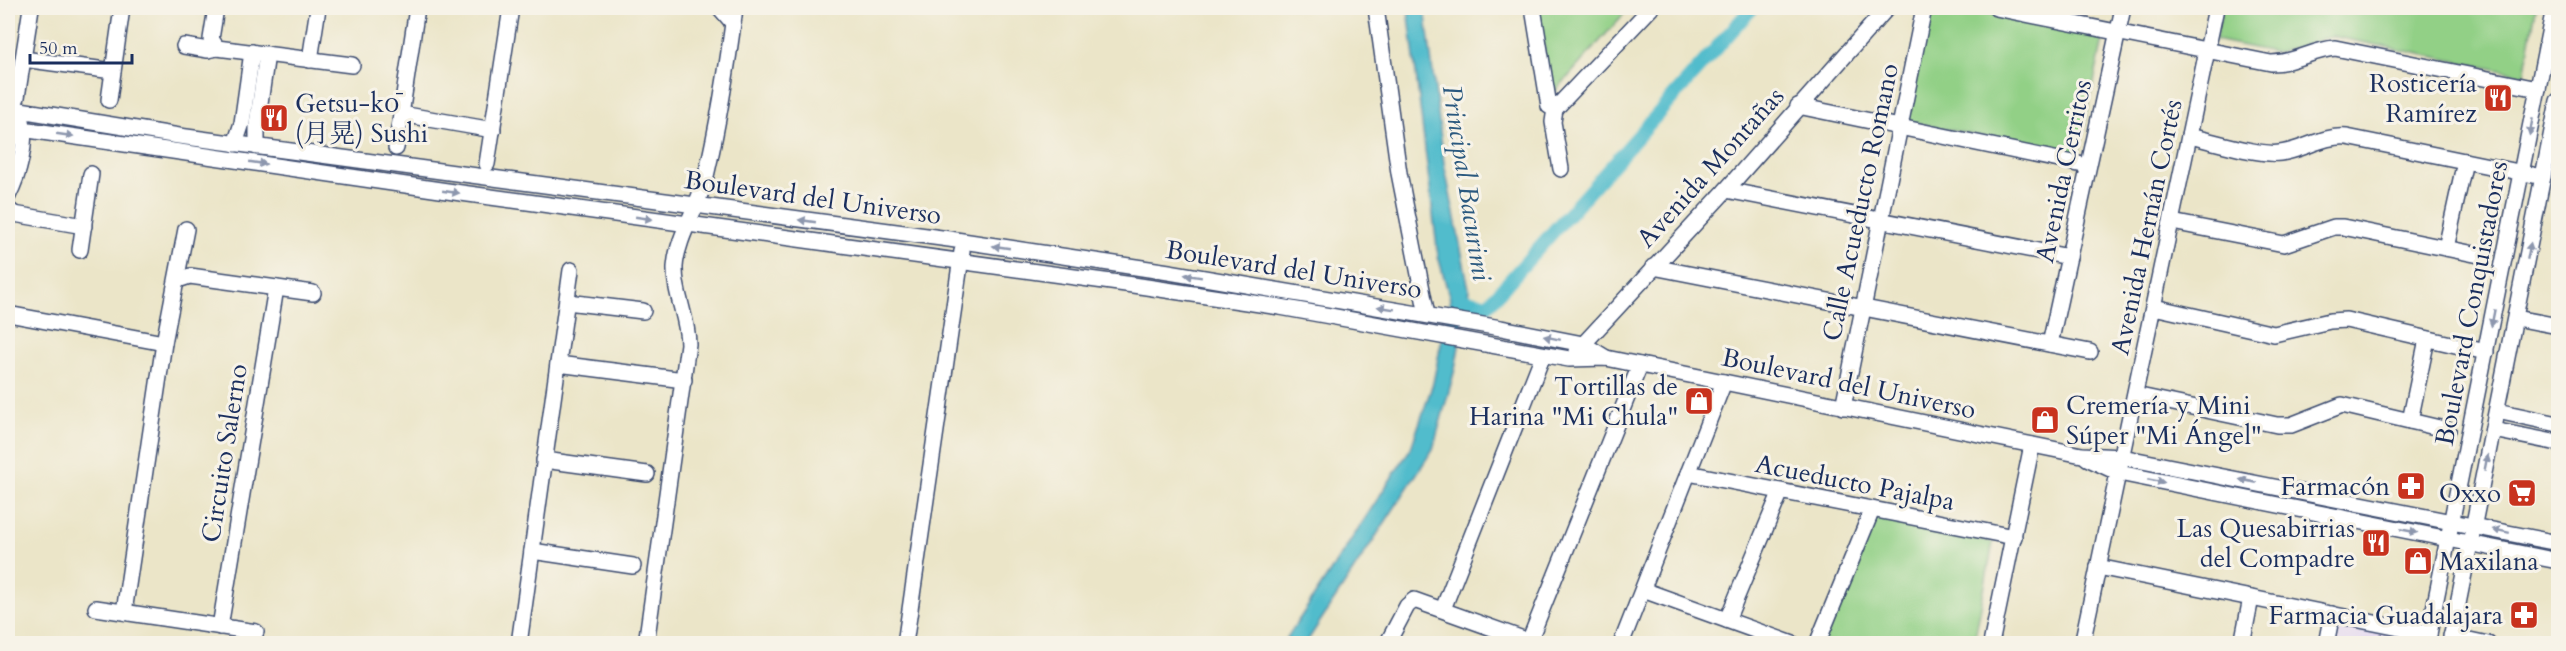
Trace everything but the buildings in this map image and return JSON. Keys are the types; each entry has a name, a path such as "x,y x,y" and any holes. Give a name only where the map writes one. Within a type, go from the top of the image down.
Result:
{"street":[{"path":"8,127 14,106 31,8"},
{"path":"110,100 122,8"},
{"path":"216,8 211,39 217,48"},
{"path":"310,60 318,8"},
{"path":"396,148 417,8"},
{"path":"487,164 511,8"},
{"path":"646,644 684,380 688,330 675,266 689,224 698,206 706,175 734,15 720,8"},
{"path":"1376,8 1399,173 1427,315"},
{"path":"1533,8 1561,169"},
{"path":"1552,107 1651,8"},
{"name":"Avenida Montañas","path":"1569,359 1726,190 1887,8"},
{"name":"Calle Acueducto Romano","path":"1843,406 1924,8"},
{"path":"1996,8 2207,51 2280,63 2334,48 2538,90"},
{"name":"Avenida Cerritos","path":"2050,344 2122,8"},
{"name":"Avenida Hernán Cortés","path":"2082,644 2216,8"},
{"name":"Boulevard Conquistadores","path":"2428,639 2538,90 2554,24"},
{"path":"184,46 352,65"},
{"path":"257,147 252,107 260,53"},
{"path":"23,59 113,71"},
{"name":"Boulevard Conquistadores","path":"2450,640 2559,101"},
{"path":"8,196 14,161 24,129 14,106"},
{"name":"Boulevard del Universo","path":"14,106 235,144 964,242 1444,317 1582,344 1606,358"},
{"path":"1798,106 2088,166"},
{"path":"235,144 252,107"},
{"path":"401,114 492,130"},
{"name":"Boulevard del Universo","path":"8,127 1269,306 1569,359 1606,358 2082,455 2122,456 2559,543"},
{"path":"2189,136 2270,153 2289,151 2339,136 2543,177"},
{"path":"2446,248 2465,161"},
{"path":"80,250 91,174"},
{"path":"1726,190 2069,257"},
{"path":"8,208 14,214 84,226"},
{"path":"2172,222 2284,243 2334,227 2343,227 2484,256"},
{"path":"124,612 164,344 186,229"},
{"path":"905,644 964,242"},
{"path":"1653,267 2090,352"},
{"path":"519,644 571,270"},
{"path":"178,280 190,276 313,294"},
{"name":"Circuito Salerno","path":"220,627 276,288"},
{"path":"567,302 643,311"},
{"path":"2154,307 2274,334 2338,319 2486,352"},
{"path":"8,314 164,344"},
{"path":"2516,318 2559,326"},
{"path":"1489,345 1501,328"},
{"path":"2410,421 2427,339"},
{"path":"1443,609 1543,355"},
{"path":"558,364 684,380"},
{"path":"1387,644 1407,606 1411,601 1418,600 1531,642 1640,365"},
{"path":"1621,644 1724,382"},
{"path":"2135,395 2277,425 2291,424 2342,405 2448,430"},
{"path":"2497,411 2559,424"},
{"path":"2493,429 2559,443"},
{"path":"1990,644 2032,445"},
{"name":"Boulevard del Universo","path":"2082,455 2118,473 2559,561"},
{"path":"544,460 647,474"},
{"name":"Acueducto Pajalpa","path":"1688,473 2014,537"},
{"path":"1727,620 1781,491"},
{"path":"1817,644 1872,510"},
{"path":"532,551 633,566"},
{"path":"2098,567 2332,614 2428,639"},
{"path":"1642,590 1793,644"},
{"path":"2242,644 2252,598"},
{"path":"96,608 256,632"},
{"path":"2326,644 2332,614"},
{"path":"2450,640 2488,644"}],"shaded area":[{"path":"2340,622 2415,637 2414,643 2336,644"}],"green space":[{"path":"1537,8 1629,8 1552,95"},
{"path":"1928,8 1964,8 2104,35 2078,156 1906,121"},
{"path":"2222,8 2536,8 2524,75 2332,36 2278,53 2215,40"},
{"path":"1868,516 1993,542 1974,643 1819,644"}],"water":[{"path":"1408,8 1425,8 1444,163 1469,289 1455,369 1433,449 1306,643 1283,644 1411,448 1433,383 1450,299 1438,256"}],"waterway":[{"name":"Principal Bacurimi","path":"1462,299 1488,305 1752,8"}],"place":[{"name":"Rosticería Ramírez","path":"2498,98"},
{"name":"Getsu-kо̄ (月晃) Sushi","path":"274,118"},
{"name":"Tortillas de Harina \"Mi Chula\"","path":"1699,401"},
{"name":"Cremería y Mini Súper \"Mi Ángel\"","path":"2045,420"},
{"name":"Farmacón","path":"2411,486"},
{"name":"Oxxo","path":"2522,493"},
{"name":"Las Quesabirrias del Compadre","path":"2376,543"},
{"name":"Maxilana","path":"2418,561"},
{"name":"Farmacia Guadalajara","path":"2524,615"}]}
